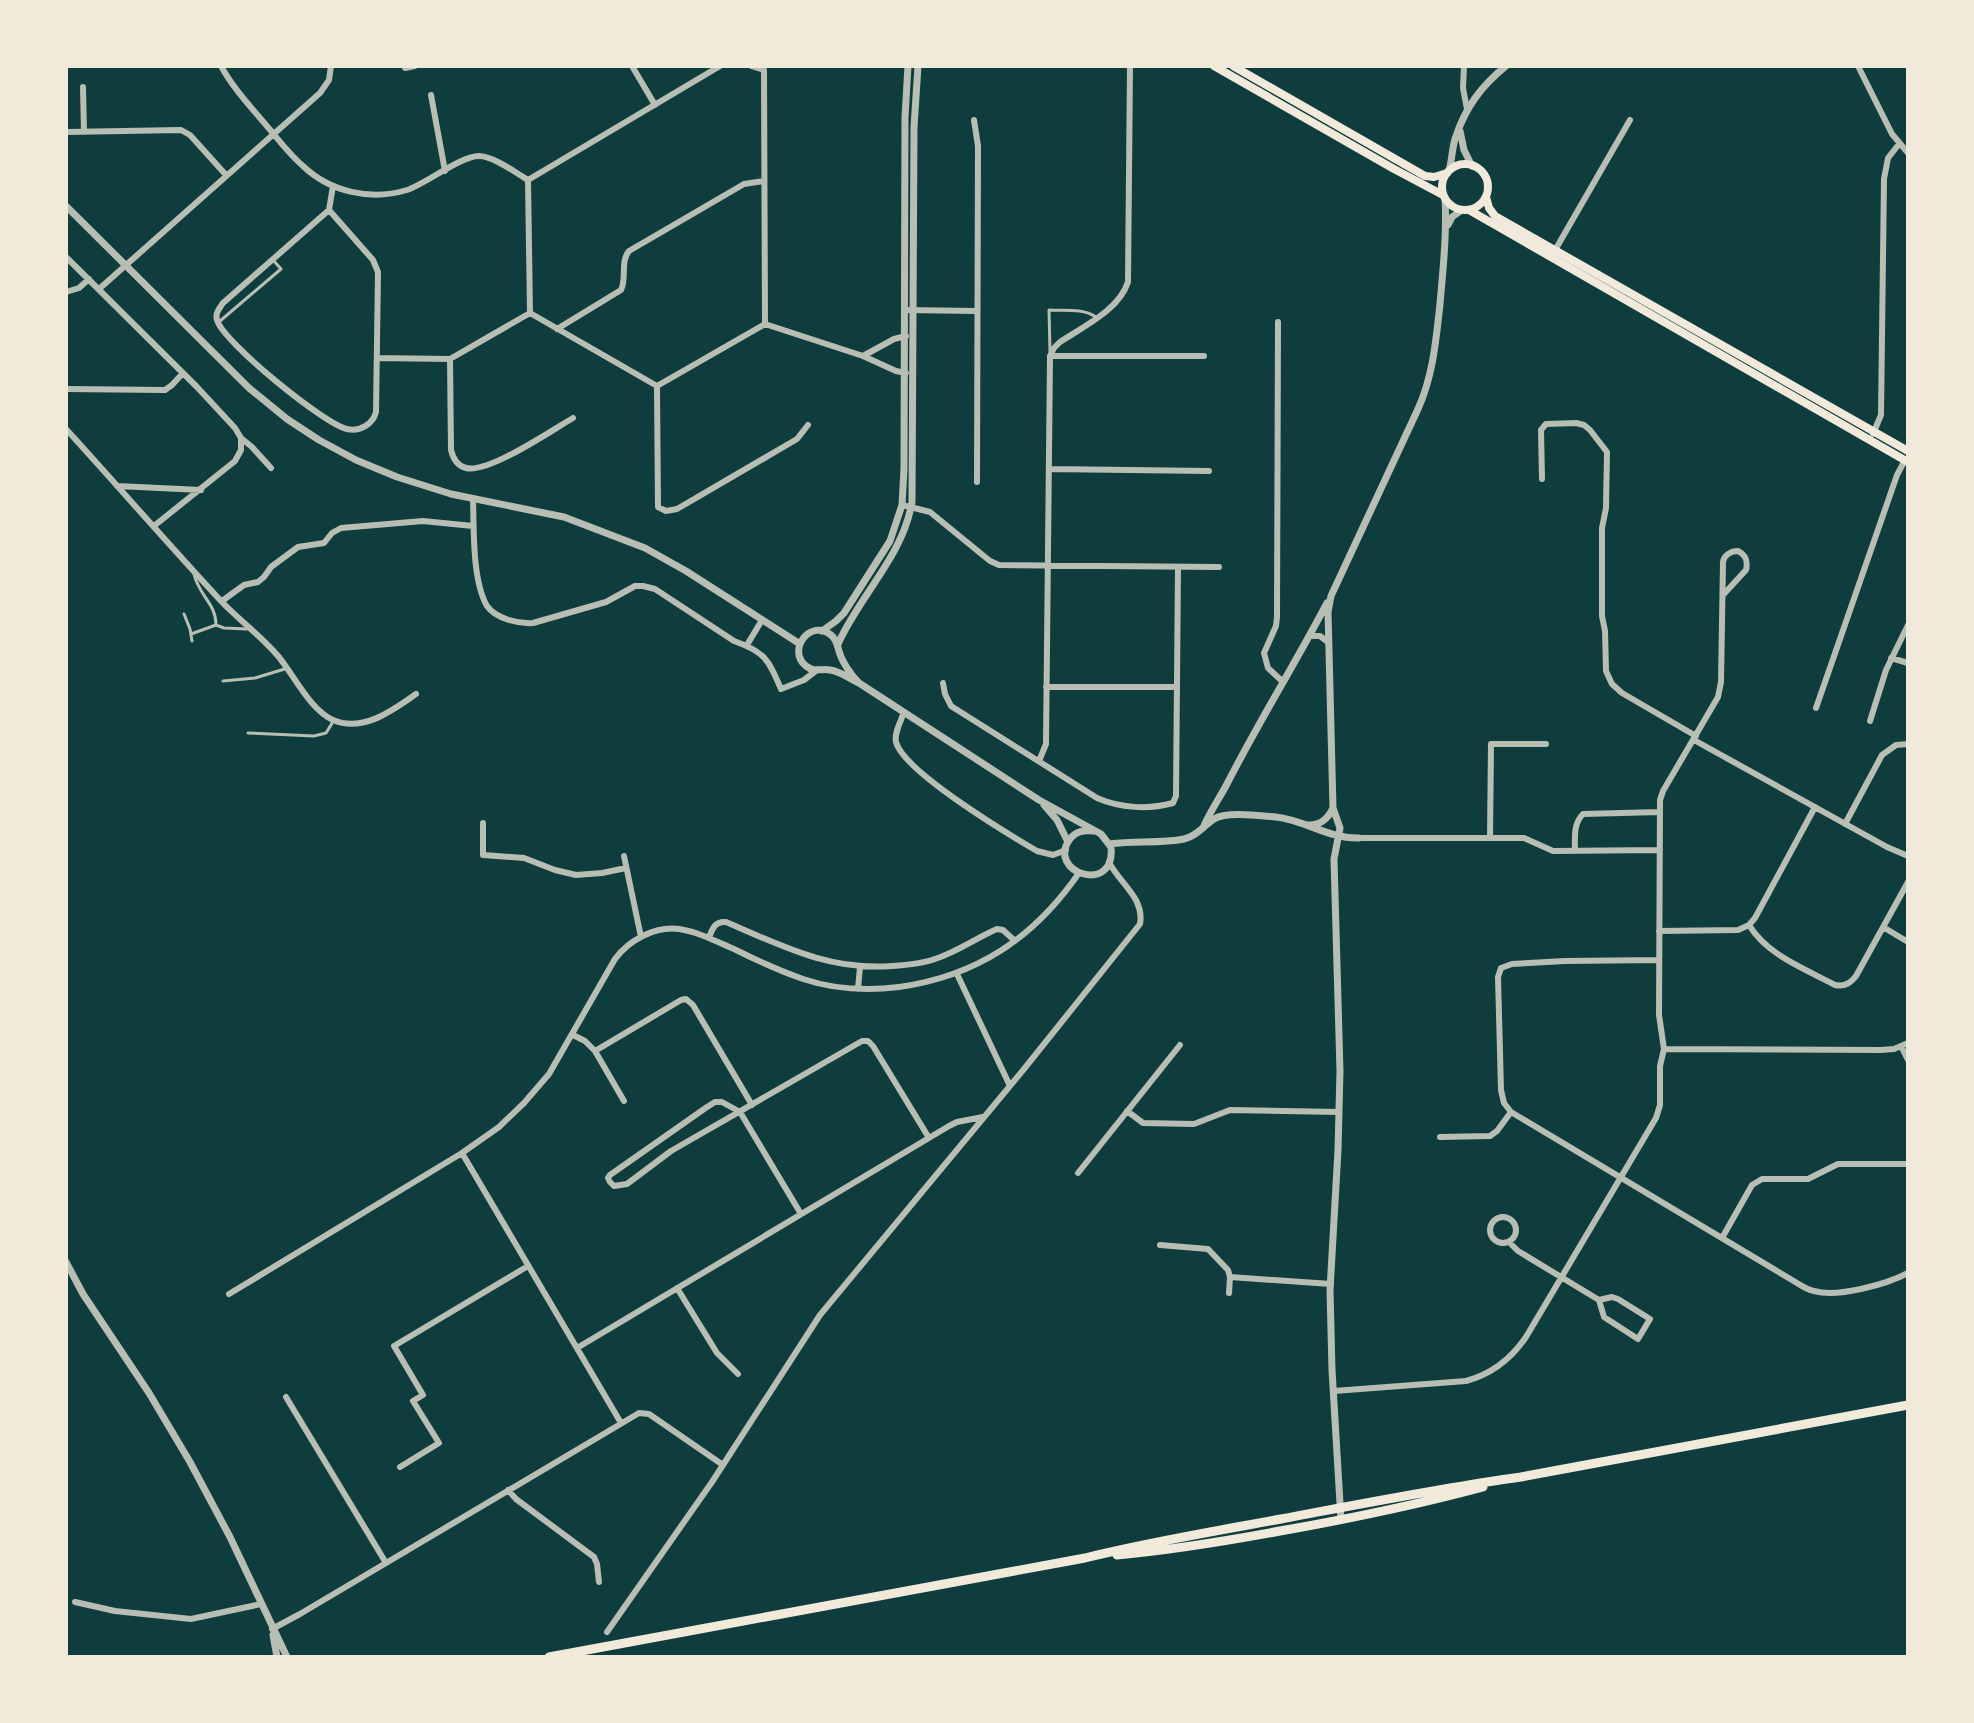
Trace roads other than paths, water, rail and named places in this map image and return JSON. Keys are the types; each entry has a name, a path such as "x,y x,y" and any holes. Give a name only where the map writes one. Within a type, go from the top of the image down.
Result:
{"main road":[{"path":"1214,66 1444,196 1452,206 1466,210 1553,255 1907,458"},
{"path":"1233,66 1425,176 1434,177 1461,165 1482,171 1488,189 1486,197 1479,206 1466,210"},
{"path":"1444,196 1443,183 1448,172"},
{"path":"1486,197 1495,216 1553,255"},
{"path":"549,1657 1908,1405"},
{"path":"1085,1558 1206,1544 1341,1520 1521,1477"}],"street":[{"path":"221,66 235,89 303,167 333,186 360,193 389,193 415,187 471,157 484,156 528,180"},
{"path":"99,289 324,88 331,66"},
{"path":"405,68 415,66"},
{"path":"632,66 655,105"},
{"path":"528,180 720,66"},
{"path":"751,66 767,69 765,324"},
{"path":"473,499 476,569 485,601 493,612 505,618 526,624 537,622 606,602 628,589 643,586 655,589 734,641 747,645 767,660 781,689 804,680 836,661 838,647 850,621 896,549 911,507 914,482 914,374 905,310 908,66"},
{"path":"918,66 914,127 914,311 905,373 902,505 894,531 844,613 822,631 809,633 798,651 801,661 810,669 835,671 859,683 1039,800 1101,834 1110,844 1111,855 1105,869 1087,876 1068,864 1067,846 1057,820 1039,800"},
{"path":"1039,761 1046,744 1050,356 1060,342 1115,303 1126,288 1129,275 1130,66"},
{"path":"1464,66 1463,88 1467,109"},
{"path":"1448,172 1454,143 1467,109 1478,92 1506,66"},
{"path":"1858,66 1889,128 1908,153"},
{"path":"83,87 84,132"},
{"path":"431,95 445,171"},
{"path":"974,120 978,146 977,482"},
{"path":"1553,255 1630,120"},
{"path":"1459,129 1472,166"},
{"path":"66,132 181,130 190,135 226,175"},
{"path":"1872,436 1881,415 1884,179 1888,158 1899,144"},
{"path":"528,180 530,313"},
{"path":"557,329 621,290 624,258 629,251 741,185 764,181"},
{"path":"329,210 377,267 375,416 371,423 363,427 345,428 300,400 266,373 224,331 217,314 223,303 329,210 333,186"},
{"path":"1203,828 1331,596 1418,409 1435,343 1444,263 1444,196"},
{"path":"66,206 249,388 310,435 388,474 473,499 564,517 620,538 677,565 800,644"},
{"path":"1445,231 1451,218 1466,210"},
{"path":"66,257 183,373 271,468"},
{"path":"66,292 79,288 89,279"},
{"path":"905,310 976,311"},
{"path":"530,313 657,386"},
{"path":"377,358 450,359 530,313"},
{"path":"1278,322 1277,617 1264,653 1268,668 1282,681"},
{"path":"657,386 765,324 914,374"},
{"path":"863,356 894,339 909,336"},
{"path":"1050,356 1204,356"},
{"path":"450,359 451,450 462,467 477,468 494,463 573,418"},
{"path":"66,389 165,390 183,373"},
{"path":"657,386 658,507 666,511 677,509 797,439 808,425"},
{"path":"1542,479 1541,430 1546,424 1584,425 1607,452 1601,612 1606,671 1612,684 1695,738 1845,824 1908,856"},
{"path":"66,429 193,571 279,656 319,711 334,720 348,723 374,719 393,711 416,694"},
{"path":"154,526 238,458 241,438"},
{"path":"1816,708 1893,487 1907,458"},
{"path":"1049,469 1209,471"},
{"path":"117,486 201,490"},
{"path":"902,505 930,512 999,565 1219,567"},
{"path":"222,601 244,585 258,582 271,567 295,549 324,543 341,528 432,521 473,526"},
{"path":"1334,1391 1466,1381 1485,1375 1501,1364 1515,1352 1654,1123 1659,1110 1660,1066 1664,1049 1660,1027 1659,960 1660,812 1663,791 1717,701 1720,688 1723,559 1730,553 1743,553 1746,570 1723,595"},
{"path":"943,683 951,706 1091,794 1116,805 1167,805 1175,801 1178,567"},
{"path":"1331,596 1327,617 1333,808 1345,829 1359,838"},
{"path":"747,645 762,620"},
{"path":"1870,721 1884,674 1908,626"},
{"path":"822,631 831,634 850,673 859,683"},
{"path":"1310,636 1318,635 1328,642"},
{"path":"1891,658 1908,663"},
{"path":"1046,687 1176,687"},
{"path":"904,712 896,741 919,771 1037,851 1053,855 1067,846 1079,832 1094,831"},
{"path":"1490,838 1491,744 1546,744"},
{"path":"1845,824 1882,755 1891,747 1908,744"},
{"path":"1220,798 1219,806 1228,815"},
{"path":"1659,931 1733,930 1749,925 1815,807"},
{"path":"1305,825 1320,823 1333,808"},
{"path":"1575,851 1576,827 1583,814 1660,812"},
{"path":"1110,844 1183,839 1193,836 1217,817 1228,815 1280,818 1339,837 1524,838 1549,850 1660,850"},
{"path":"1338,819 1339,837 1334,859 1339,1112 1331,1284 1341,1520"},
{"path":"483,823 483,855 524,858 576,875 626,868"},
{"path":"624,856 641,937"},
{"path":"607,1632 723,1465 820,1315 1140,924 1137,903 1109,862"},
{"path":"229,1294 491,1133 524,1103 549,1074 615,959 641,937 673,929 690,931 764,964 826,985 886,989 922,984 957,974 990,958 1015,941 1055,904 1079,873"},
{"path":"1749,925 1768,948 1838,986 1845,985 1853,979 1908,882"},
{"path":"709,938 715,925 726,922 809,956 860,967 931,961 997,929 1003,930 1015,941"},
{"path":"1883,927 1908,942"},
{"path":"1659,960 1565,961 1512,964 1501,968 1498,977 1501,1093 1511,1112 1817,1292 1875,1286 1908,1273"},
{"path":"858,989 860,967"},
{"path":"957,974 1010,1086"},
{"path":"595,1051 686,999 693,1005 752,1105"},
{"path":"573,1035 595,1051 624,1101"},
{"path":"801,1214 740,1112 722,1102 711,1104 608,1178 617,1187 627,1184 671,1151 740,1112 858,1042 865,1040 873,1046 929,1138"},
{"path":"1078,1173 1180,1045"},
{"path":"1664,1049 1881,1050 1904,1045 1908,1060"},
{"path":"1127,1111 1143,1123 1194,1124 1230,1110 1339,1112"},
{"path":"1440,1137 1490,1136 1511,1112"},
{"path":"577,1348 957,1122 985,1117"},
{"path":"462,1153 621,1423"},
{"path":"1722,1238 1752,1185 1762,1179 1808,1179 1838,1164 1908,1164"},
{"path":"1509,1242 1516,1234 1516,1226 1509,1218 1498,1218 1491,1226 1492,1236 1501,1242 1509,1242 1518,1251 1599,1300 1618,1299 1650,1319 1638,1339 1606,1320 1599,1300"},
{"path":"1160,1245 1206,1248 1226,1267 1230,1277 1229,1293"},
{"path":"66,1262 83,1294 184,1452 230,1537 287,1657"},
{"path":"400,1467 439,1443 413,1401 423,1395 394,1346 528,1266"},
{"path":"1230,1277 1331,1284"},
{"path":"677,1288 717,1353 738,1374"},
{"path":"286,1397 386,1563"},
{"path":"272,1629 639,1413 649,1414 723,1465"},
{"path":"508,1490 594,1557 599,1582"},
{"path":"75,1602 115,1611 184,1619 261,1604"},
{"path":"272,1629 277,1657"}],"lane":[{"path":"218,322 281,269 273,260"},
{"path":"1050,356 1049,310 1089,312 1096,317"},
{"path":"193,571 198,589 215,612 216,625"},
{"path":"184,614 192,641"},
{"path":"191,634 216,625 251,629"},
{"path":"223,681 255,678 288,668"},
{"path":"248,733 314,736 326,733 334,720"}]}
